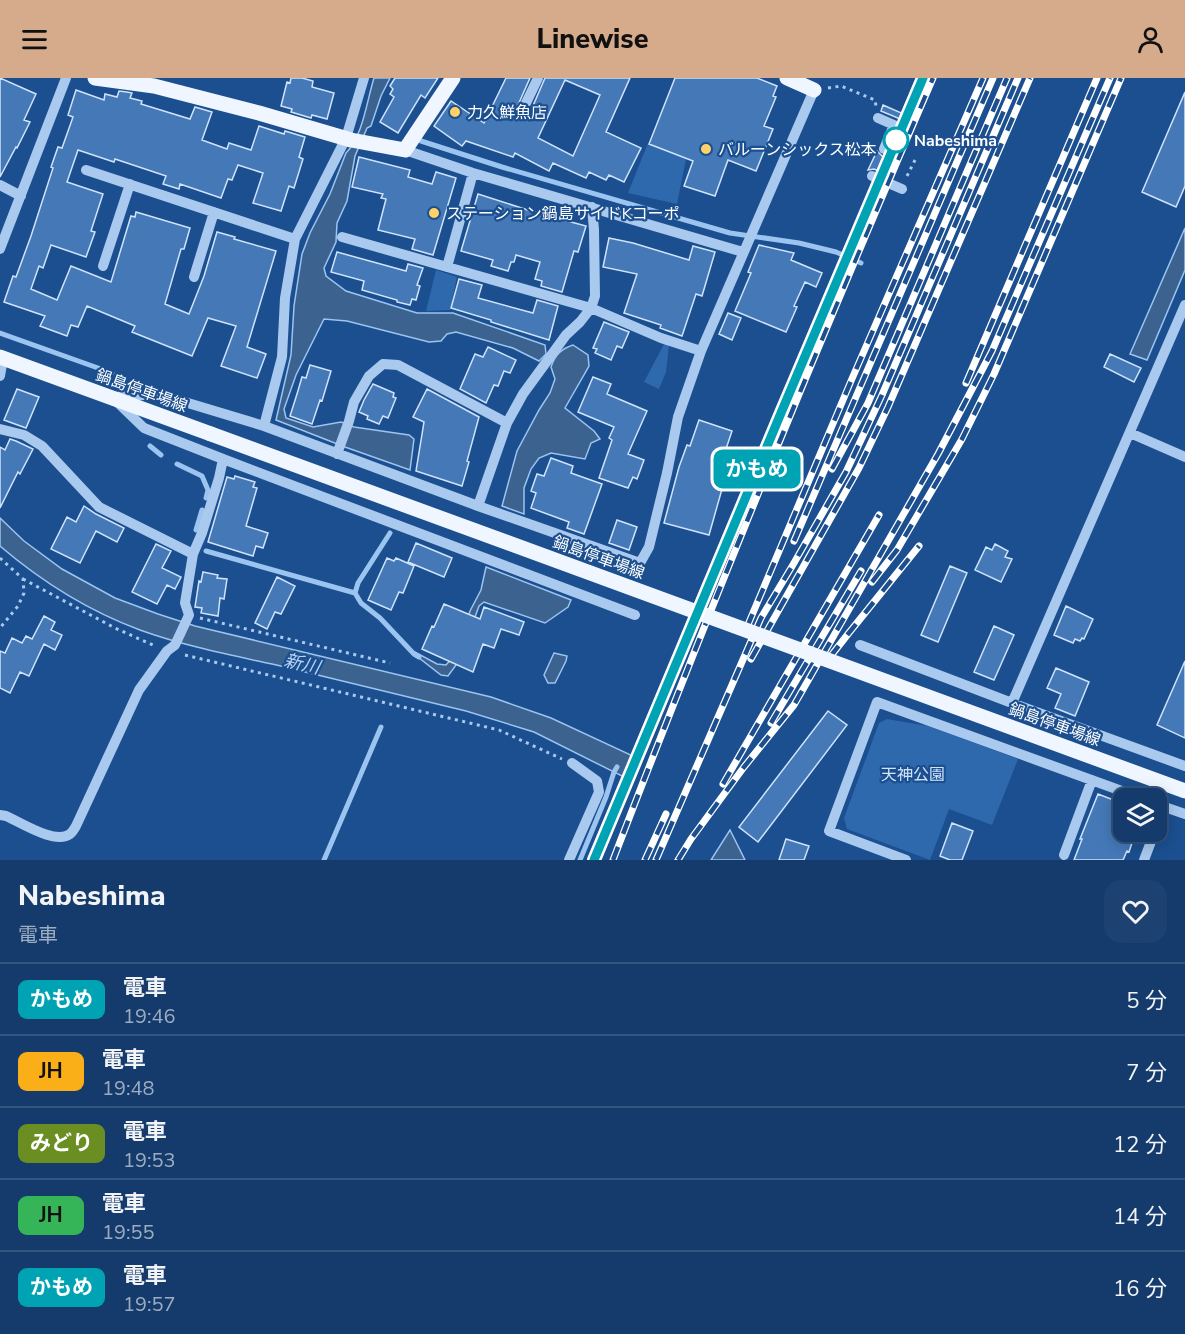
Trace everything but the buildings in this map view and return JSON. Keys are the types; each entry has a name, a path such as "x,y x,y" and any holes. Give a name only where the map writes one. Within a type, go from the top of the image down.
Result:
{"main road":[{"path":"95,78 154,82 354,141 405,150 453,78"},
{"path":"787,78 814,90"},
{"name":"鍋島停車場線","path":"2,357 1185,791"}],"street":[{"path":"0,249 66,78"},
{"path":"264,426 282,357 285,298 295,239 354,141 364,78"},
{"path":"525,105 538,78"},
{"path":"111,397 158,394 264,426 338,451 478,506 639,563 649,547 678,417 701,351 814,90"},
{"path":"878,118 894,125 884,149"},
{"path":"405,150 473,173 745,248"},
{"path":"86,170 295,239"},
{"path":"447,267 473,173"},
{"path":"872,176 902,189"},
{"path":"103,266 130,184"},
{"path":"0,185 21,196"},
{"path":"478,506 507,423 523,394 566,335 591,308 595,296 592,207"},
{"path":"194,277 214,212"},
{"path":"342,237 591,308 661,338 701,351"},
{"path":"1012,703 1185,305"},
{"path":"0,376 2,357"},
{"path":"338,451 350,421 354,402 369,376 383,364 398,365 507,423"},
{"path":"111,397 144,428 635,615"},
{"path":"0,429 24,435 42,446 99,507 193,554"},
{"path":"1130,433 1185,457"},
{"path":"0,815 59,838 70,834 76,826 138,690 171,648 188,617 185,603 193,554 202,533 223,459"},
{"path":"860,645 1185,766"},
{"path":"906,860 829,831 877,702 1114,788"},
{"path":"570,860 599,792 597,781 572,763"},
{"path":"1064,855 1092,780"},
{"path":"1167,808 1185,814"},
{"path":"1144,860 1151,842"}],"path":[{"path":"814,90 841,86 875,100 878,118"},
{"path":"902,189 915,160"},
{"path":"0,558 23,579 115,628 171,648 500,730 572,763"},
{"path":"0,628 18,606 24,593 23,579"},
{"path":"188,617 390,663"}],"green space":[{"path":"648,143 686,159 677,204 628,193"},
{"path":"436,270 457,277 450,310 426,311"},
{"path":"664,344 669,345 666,372 659,389 644,382"},
{"name":"天神公園","path":"887,719 928,726 1018,759 992,825 949,809 930,860 847,829 844,818 879,723"}],"water":[{"path":"374,78 390,78 371,126 367,128 355,156 347,201 337,223 336,242 324,268 326,276 346,291 417,313 453,313 545,345 546,354 539,361 513,348 456,332 447,334 441,341 429,342 347,321 324,319 296,375 284,409 286,418 313,427 341,422 354,427 409,435 414,439 410,470 276,420 291,355 294,306 302,254 346,153 357,137"},
{"path":"1185,228 1185,270 1147,360 1130,354"},
{"path":"573,345 588,355 589,366 565,408 594,431 600,439 591,443 585,459 551,453 539,458 531,469 524,488 524,514 502,506 517,451 550,393 555,379 551,367 554,359 565,348"},
{"name":"新川","path":"0,518 24,541 62,569 115,598 195,626 491,697 551,718 633,756 624,777 534,732 466,711 194,646 140,630 84,604 49,583 16,559 0,546"},
{"path":"486,567 571,600 568,607 545,623 484,602 479,606 459,661 448,676 441,675 414,654 415,652 437,664 446,665 454,656 470,611 481,590"},
{"path":"554,653 567,656 566,661 555,683 548,683 544,675"},
{"path":"730,830 745,860 711,860"}],"waterway":[{"path":"421,141 502,167 730,233 799,243 836,252 861,263"},
{"path":"0,333 112,373"},
{"path":"150,446 161,455"},
{"path":"177,464 202,476 208,490 206,498"},
{"path":"196,530 202,510"},
{"path":"390,533 358,583 355,593 361,603 380,618 419,657"},
{"path":"206,551 355,593"},
{"path":"324,860 381,727"},
{"path":"580,860 617,767"}],"railway":[{"path":"594,860 923,78"},
{"path":"613,860 769,468 933,78"},
{"path":"747,627 983,78"},
{"path":"794,541 993,78"},
{"path":"832,469 868,403 1007,78"},
{"path":"656,860 761,618 846,472 882,395 1018,78"},
{"path":"751,659 859,468 888,407 1030,78"},
{"path":"966,383 1097,78"},
{"path":"678,860 744,767 794,705 938,454 992,351 1110,78"},
{"path":"872,582 897,550 962,439 994,374 1121,78"},
{"path":"723,784 879,515"},
{"path":"830,657 919,546"},
{"path":"771,723 861,571"},
{"path":"645,860 666,814"}],"train":[{"name":"かもめ","path":"594,860 923,78"}],"place":[{"name":"力久鮮魚店","path":"455,112"},
{"name":"Nabeshima","path":"896,140"},
{"name":"バルーンシックス松本","path":"706,149"},
{"name":"ステーション鍋島サイドKコーポ","path":"434,213"}]}
